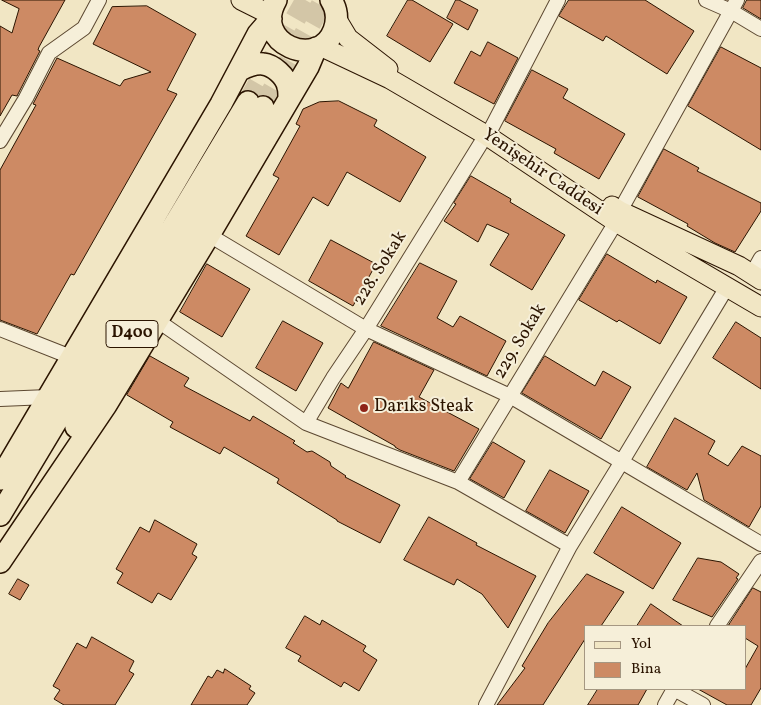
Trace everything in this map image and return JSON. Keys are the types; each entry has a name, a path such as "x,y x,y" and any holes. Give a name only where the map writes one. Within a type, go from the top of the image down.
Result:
{"highway":[{"path":"273,12 272,28 277,37 285,45 295,50 305,50 318,47 332,34 336,24 337,7"},
{"path":"0,479 221,104 258,34 273,12"},
{"path":"0,561 106,405 158,321 318,47"},
{"path":"240,70 248,66 263,64 274,68 283,76 288,85 289,98"},
{"name":"D400","path":"0,515 255,105 148,307 94,396 0,561"}],"main road":[{"path":"241,0 273,12"},
{"name":"Yenişehir Caddesi","path":"337,7 348,38 390,71 489,132 727,287 761,307"},
{"name":"Yenişehir Caddesi","path":"318,47 390,79 489,132"},
{"name":"Yenişehir Caddesi","path":"618,216 739,266 758,271"}],"street":[{"path":"0,141 26,98 49,53 84,28 99,0"},
{"name":"228. Sokak","path":"306,423 489,132 558,0"},
{"path":"706,0 734,6 761,29"},
{"name":"229. Sokak","path":"458,482 618,216 734,6"},
{"path":"209,235 366,328 510,396 761,544"},
{"path":"486,705 570,546 727,287"},
{"path":"158,321 306,423 458,482 570,546"},
{"path":"0,329 71,357"},
{"path":"0,399 48,397"},
{"path":"718,625 761,561"},
{"path":"665,705 673,690"},
{"path":"676,690 703,705"}],"building":[{"path":"2,0 65,0 39,47 38,50 40,51 17,96 12,95 0,116 0,26 12,33 19,9"},
{"path":"408,0 412,0 453,24 430,62 387,36"},
{"path":"456,0 478,10 468,30 447,18"},
{"path":"569,0 645,0 694,31 667,74 606,36 603,41 559,16"},
{"path":"747,0 761,0 761,19 743,8"},
{"path":"147,6 196,34 167,90 177,94 74,275 71,274 37,334 0,320 0,170 36,105 33,104 57,58 120,86 124,80 151,72 93,44 112,7"},
{"path":"488,42 518,58 494,104 454,83 471,51 480,56"},
{"path":"721,47 761,68 761,150 688,106"},
{"path":"532,70 568,89 563,98 625,134 599,179 554,153 556,149 505,121"},
{"path":"339,101 377,120 374,126 426,157 400,202 347,172 328,206 313,197 279,255 246,236 279,178 273,175 300,126 296,124 303,109 319,102"},
{"path":"664,149 699,168 697,171 761,203 761,211 735,252 715,243 687,226 688,224 638,197"},
{"path":"471,176 511,199 510,202 565,235 532,290 490,265 509,234 487,224 478,242 444,221 456,204 454,203"},
{"path":"331,240 376,264 353,306 309,281"},
{"path":"607,254 656,283 657,280 687,297 660,344 619,320 617,322 579,300"},
{"path":"420,263 457,281 437,318 453,327 460,316 506,341 487,376 381,326"},
{"path":"207,264 250,289 222,337 180,312"},
{"path":"283,321 323,343 296,391 256,368"},
{"path":"736,322 761,338 761,389 713,358"},
{"path":"374,342 434,370 419,397 479,429 454,471 400,450 328,408 341,383 348,388"},
{"path":"150,356 189,378 184,386 250,421 253,416 295,441 293,443 307,452 312,451 330,462 331,466 345,477 400,505 380,543 337,521 277,483 279,479 224,447 220,454 170,427 173,422 127,395"},
{"path":"545,356 595,386 603,371 631,387 601,439 522,393"},
{"path":"675,418 715,441 708,454 728,466 742,446 761,456 761,506 749,527 704,500 697,473 687,490 647,467"},
{"path":"493,442 525,461 504,498 470,479"},
{"path":"550,470 589,491 565,533 526,511"},
{"path":"622,507 681,543 653,589 594,553"},
{"path":"429,517 477,543 476,545 536,576 508,628 482,594 457,579 454,585 404,560"},
{"path":"155,520 197,544 192,554 197,557 171,600 158,593 152,603 117,583 123,573 116,569 140,527 149,532"},
{"path":"698,558 721,562 739,574 736,578 738,579 712,617 673,600"},
{"path":"587,574 624,592 602,625 584,625 584,641 543,705 497,705 525,668 522,666 548,623"},
{"path":"18,579 29,585 20,600 9,594"},
{"path":"753,588 761,592 761,688 751,705 727,705 700,690 746,690 746,667 758,646 746,639 746,625 729,625"},
{"path":"651,604 682,625 638,625"},
{"path":"305,616 320,625 322,620 366,646 363,651 377,660 359,691 344,682 341,687 298,661 301,656 286,648"},
{"path":"92,637 134,661 129,671 134,674 115,705 64,705 54,699 60,690 53,686 77,643 86,648"},
{"path":"225,669 251,686 249,689 255,693 247,705 191,705 208,676 212,678 217,670 223,673"},
{"path":"597,690 646,690 638,705 588,705"}],"tunnel":[{"path":"248,102 306,0"},
{"path":"263,107 324,0"}],"place":[{"name":"Darıks Steak","path":"364,408"}]}
